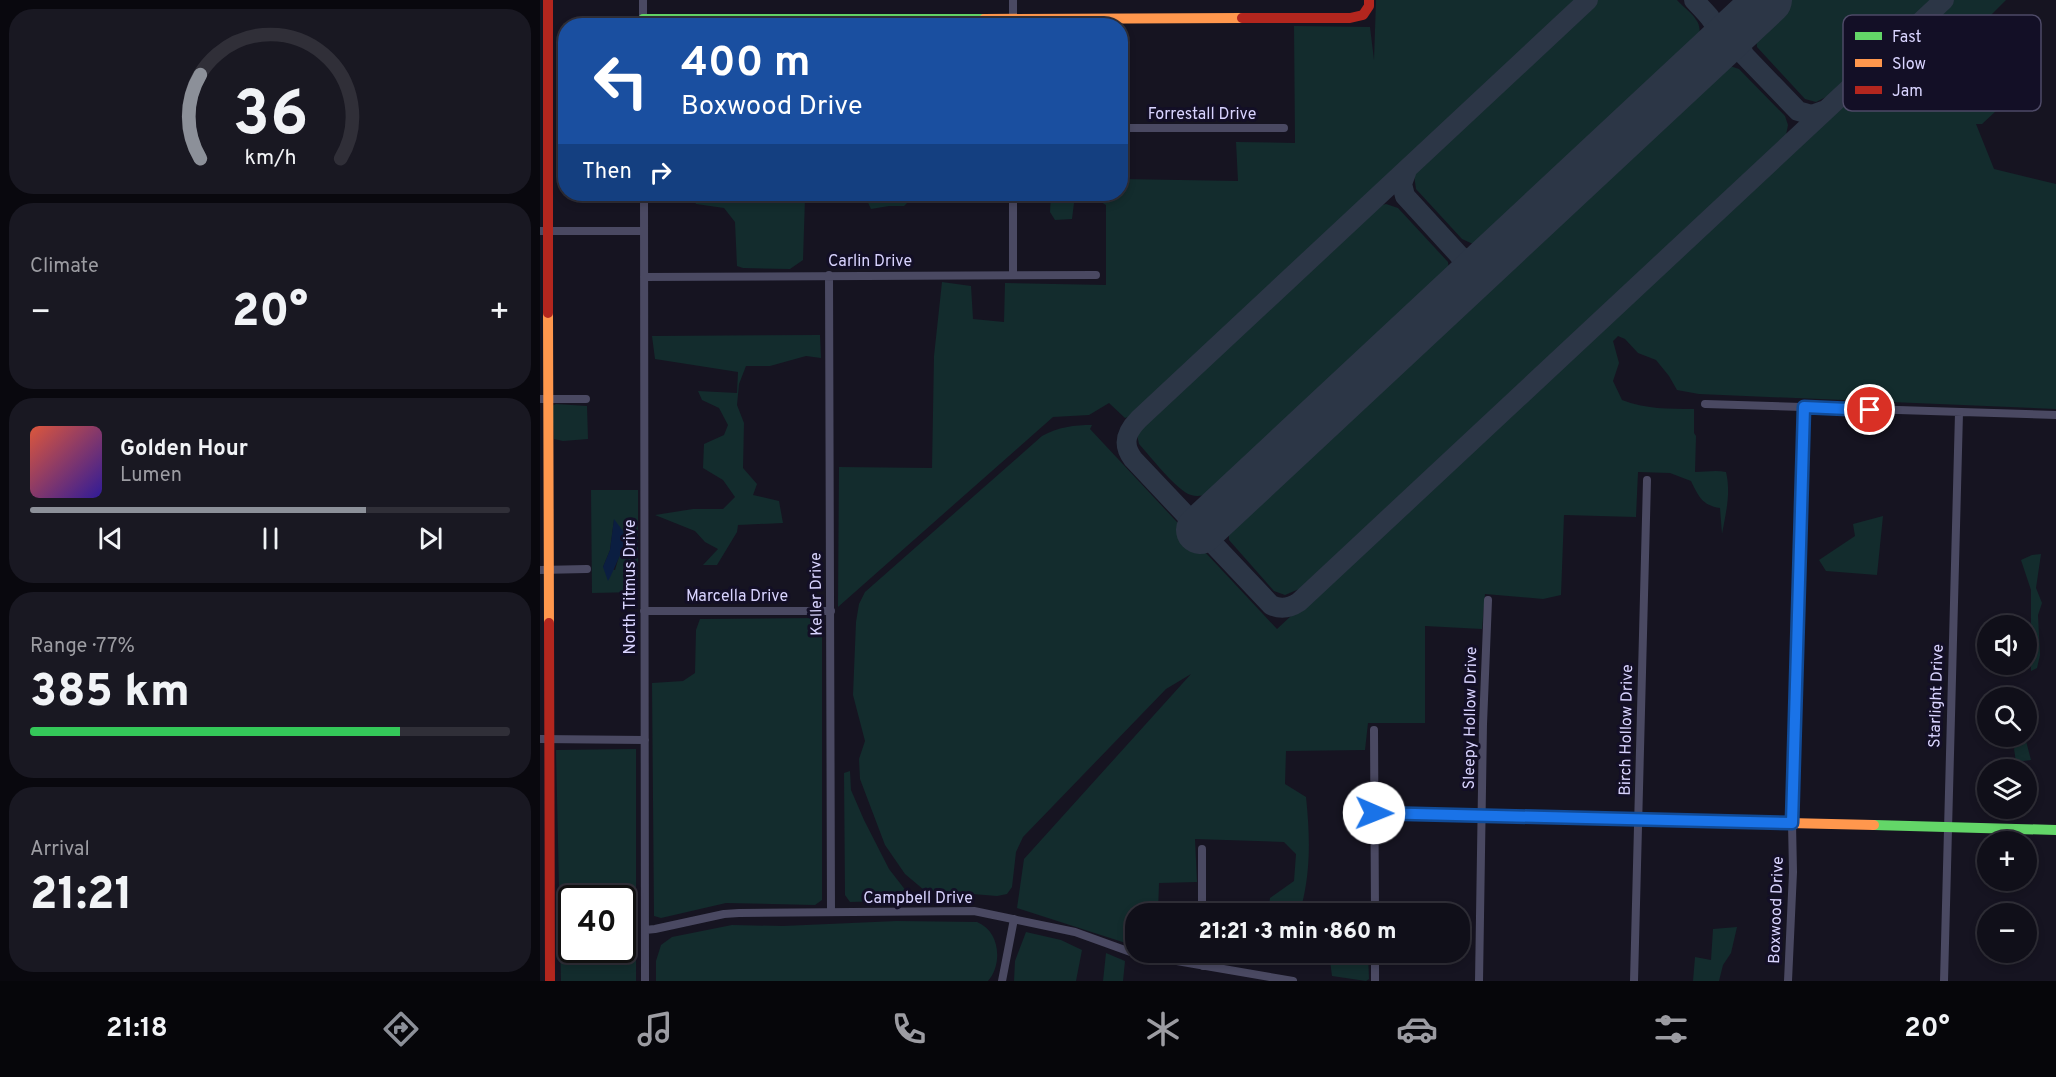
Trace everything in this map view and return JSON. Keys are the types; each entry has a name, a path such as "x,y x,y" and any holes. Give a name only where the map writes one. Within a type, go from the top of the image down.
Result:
{"street":[{"path":"548,0 544,67 544,739 550,981"},
{"path":"643,0 643,18"},
{"path":"1013,0 1013,18"},
{"path":"1128,21 1357,17 1363,15 1369,6 1369,0"},
{"name":"Forrestall Drive","path":"1128,128 1284,128"},
{"name":"North Titmus Drive","path":"644,201 645,981"},
{"path":"1013,201 1013,274"},
{"path":"544,231 644,231"},
{"name":"Carlin Drive","path":"644,277 1096,275"},
{"name":"Keller Drive","path":"829,276 831,912"},
{"path":"544,399 586,399"},
{"path":"1705,404 2056,415"},
{"name":"Boxwood Drive","path":"1788,981 1793,872 1792,823 1804,407"},
{"name":"Starlight Drive","path":"1944,981 1959,413"},
{"name":"Birch Hollow Drive","path":"1634,981 1647,480"},
{"path":"544,570 587,570"},
{"name":"Sleepy Hollow Drive","path":"1479,981 1483,724 1488,600"},
{"name":"Marcella Drive","path":"644,610 831,611"},
{"path":"1374,730 1375,903"},
{"path":"544,739 645,740"},
{"path":"1374,813 2056,830"},
{"path":"1202,849 1202,903"},
{"name":"Campbell Drive","path":"645,930 724,914 974,912 1075,932 1136,954 1293,981"},
{"path":"1002,981 1014,919"},
{"path":"1375,963 1375,981"}],"green space":[{"path":"1376,0 1576,0 1131,416 1125,418 1109,403 1089,415 1053,417 838,607 839,467 932,468 934,356 942,282 971,286 973,319 1004,322 1005,283 1106,285 1106,205 1099,201 1128,201 1128,179 1238,181 1236,142 1295,143 1294,26 1370,27 1374,60"},
{"path":"1596,0 1677,0 1696,19 1700,29 1697,43 1486,240 1473,244 1462,239 1416,189 1414,175 1418,166"},
{"path":"1791,0 1932,0 1916,15 1843,15 1843,83 1830,95 1816,102 1805,99 1757,47 1756,37 1762,27"},
{"path":"1953,0 2006,0 1991,15 1937,15"},
{"path":"1727,65 1739,69 1785,116 1788,125 1786,135 1299,589 1285,595 1274,591 1229,540 1229,527 1236,515 1715,70"},
{"path":"1843,102 1843,111 1996,111 1982,124 1976,124 1994,169 2056,184 2056,409 1699,394 1677,390 1656,360 1638,353 1625,339 1618,336 1613,341 1619,363 1613,381 1622,400 1648,407 1694,409 1695,472 1726,472 1728,495 1722,534 1720,508 1709,505 1702,499 1691,481 1670,473 1638,472 1636,517 1564,515 1561,595 1543,599 1485,594 1482,629 1425,626 1425,723 1368,723 1365,750 1286,751 1285,784 1306,797 1309,853 1302,903 1269,903 1270,898 1294,881 1296,854 1284,842 1195,839 1197,882 1159,883 1158,903 1125,903 1125,943 1017,908 1024,859 1191,674 1166,689 1023,837 1016,852 1012,887 1007,894 997,896 924,890 905,874 885,845 860,779 859,759 865,741 853,695 856,622 859,604 865,592 1042,436 1066,427 1092,425 1090,429 1277,629 1598,330 1607,326 1607,321"},
{"path":"694,201 805,201 803,260 790,269 737,266 735,222 724,208 696,204"},
{"path":"867,201 909,201 904,206 871,209"},
{"path":"1051,201 1074,201 1072,219 1055,220 1050,212"},
{"path":"1386,204 1398,208 1448,262 1449,270 1443,280 1219,491 1198,496 1185,492 1171,480 1139,444 1137,435 1141,425 1375,207"},
{"path":"820,335 821,358 806,356 770,366 746,366 739,384 737,405 744,423 743,468 757,484 753,495 779,501 783,523 738,525 737,532 717,565 703,565 718,549 705,542 695,531 655,515 693,509 723,509 735,497 723,480 703,468 704,444 724,435 728,425 719,408 702,400 698,391 737,393 738,372 655,359 652,336"},
{"path":"556,404 587,406 588,439 563,441 554,439 552,406"},
{"path":"591,490 638,490 638,592 592,593","holes":["614,520 627,544 620,553 615,570 603,567 610,550"]},
{"path":"1883,516 1877,575 1826,571 1819,560 1855,536 1853,524"},
{"path":"2041,554 2036,588 2042,603 2038,615 2040,655 2037,668 2037,615 2031,615 2031,590 2021,560"},
{"path":"818,618 821,620 822,627 822,900 815,905 726,903 661,918 654,916 652,683 683,681 695,673 696,630 700,619"},
{"path":"2014,747 2028,747 2031,759 2016,759"},
{"path":"636,749 636,885 559,885 556,750"},
{"path":"850,771 851,790 864,820 889,869 910,896 910,900 850,902 845,895 844,773"},
{"path":"897,921 977,922 985,926 995,940 997,948 993,974 988,981 656,981 656,961 661,945 672,937 732,925 783,926"},
{"path":"1737,927 1731,953 1723,965 1719,981 1693,981 1695,957 1711,960 1713,929"},
{"path":"1026,932 1061,940 1082,950 1076,981 1014,981 1015,961"},
{"path":"1106,953 1125,961 1123,981 1103,981"},
{"path":"561,963 636,963 636,981 561,981"},
{"path":"1330,963 1368,963 1369,979 1366,981 1332,976"}],"water":[{"path":"614,519 623,531 627,544 608,581 603,567 610,550"}],"taxiway":[{"path":"1588,0 1131,428 1126,442 1133,459 1271,605 1285,608 1299,602 1843,94"},
{"path":"1694,0 1714,23 1716,35 1712,52"},
{"path":"1928,15 1944,0"},
{"path":"1746,21 1740,38 1745,56 1798,111 1812,115 1826,110"},
{"path":"1407,170 1402,184 1405,196 1459,255 1475,261 1492,257"},
{"path":"1458,289 1464,272 1459,255"}],"runway":[{"path":"1200,530 1768,0"}],"traffic: fast":[{"path":"1874,825 2056,830"}],"traffic: slow":[{"path":"1128,18 1242,18"},
{"path":"548,313 549,623"},
{"path":"1374,813 1874,825"}],"traffic: jam":[{"path":"548,0 548,313"},
{"path":"1242,18 1350,18 1363,15 1369,6 1369,0"},
{"path":"549,623 550,981"}],"route":[{"path":"1374,813 1792,823 1804,407 1870,410"}]}
